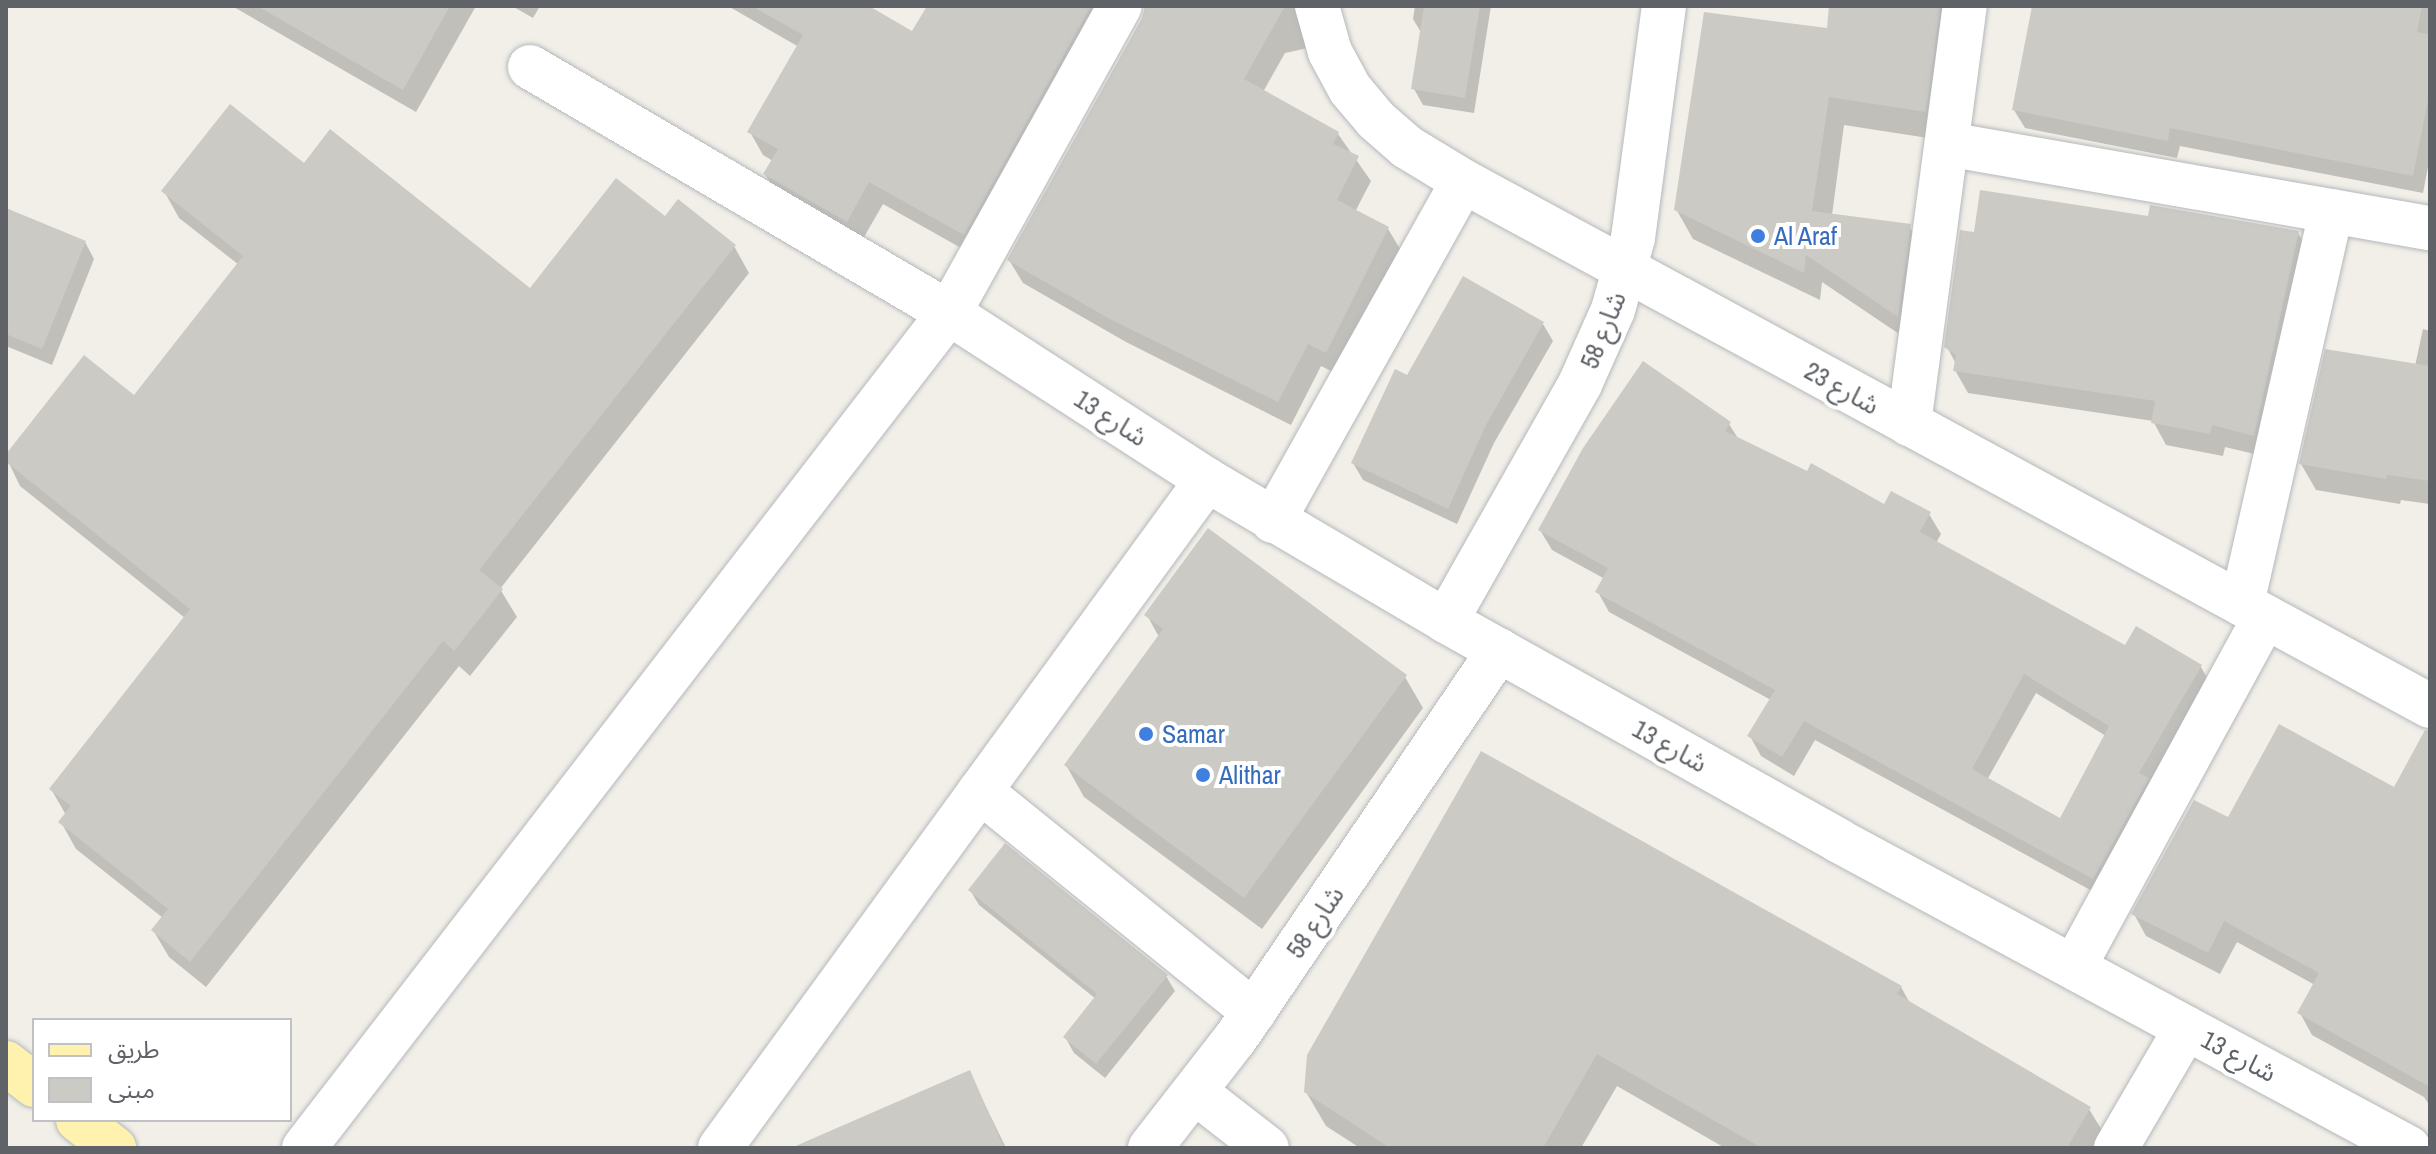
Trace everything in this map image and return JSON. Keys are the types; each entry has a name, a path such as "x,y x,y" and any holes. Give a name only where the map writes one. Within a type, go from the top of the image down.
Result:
{"main road":[{"path":"6,1063 32,1083"},
{"path":"81,1122 114,1148"}],"street":[{"path":"304,1148 949,313 1120,6"},
{"name":"شارع 23","path":"1317,6 1330,52 1350,89 1367,110 1407,147 1463,181 2430,706"},
{"name":"شارع 58","path":"1446,621 1592,360 1626,270 1638,205 1664,6"},
{"path":"1909,424 1965,6"},
{"name":"شارع 13","path":"530,67 949,313 1273,521 1446,621 1839,841 2409,1148"},
{"path":"1947,144 2430,228"},
{"path":"1273,521 1463,181"},
{"path":"2074,967 2253,611 2331,211"},
{"path":"720,1148 1207,480"},
{"name":"شارع 58","path":"1150,1148 1254,1012 1499,650"},
{"path":"980,791 1254,1012"},
{"path":"2116,1148 2186,1028"},
{"path":"1195,1092 1267,1148"}],"building":[{"path":"257,6 450,6 403,90"},
{"path":"752,6 869,6 912,31 927,6 1091,6 964,235 869,182 847,222 763,174 778,149 747,132 803,35"},
{"path":"1145,6 1285,6 1244,79 1339,132 1333,144 1359,156 1337,200 1389,227 1326,353 1308,344 1278,402 1110,319 1007,260 1142,18"},
{"path":"1424,6 1480,6 1465,98 1411,89"},
{"path":"1829,6 1940,6 1926,112 1829,97 1812,211 1911,224 1898,317 1806,255 1804,273 1674,210 1704,12 1827,28"},
{"path":"2032,6 2422,6 2417,32 2430,35 2430,90 2413,176 2170,128 2168,141 2012,110"},
{"path":"230,104 304,163 330,129 530,288 616,178 665,216 678,199 736,245 479,570 503,589 454,651 443,641 190,962 151,930 168,909 58,822 71,806 49,789 190,609 6,462 6,454 84,355 134,395 243,256 161,191"},
{"path":"1980,190 2148,216 2150,205 2299,231 2254,436 2212,425 2210,434 2151,423 2155,401 1953,371 1956,355 1944,347 1960,230 1974,232"},
{"path":"6,208 86,241 42,349 6,334"},
{"path":"1463,276 1544,322 1486,425 1448,509 1351,463 1395,369 1407,375"},
{"path":"2325,349 2430,366 2430,481 2387,475 2386,479 2299,464"},
{"path":"1643,361 1731,422 1725,431 1807,471 1811,463 1884,504 1891,491 1931,512 1920,532 2125,645 2136,626 2202,665 2139,773 2149,778 2093,879 1804,721 1782,757 1747,736 1775,690 1595,592 1608,568 1538,530 1583,448","holes":["2024,674 2109,726 2060,818 1972,769"]},
{"path":"1208,528 1407,675 1244,898 1064,765 1163,629 1144,615"},
{"path":"2279,724 2394,787 2425,730 2430,731 2430,1087 2297,1013 2319,973 2224,921 2208,953 2131,914 2194,800 2228,817"},
{"path":"1481,751 1902,986 1897,994 2091,1107 2067,1148 1762,1148 1597,1054 1543,1148 1390,1148 1304,1092 1307,1055"},
{"path":"1005,843 1168,975 1096,1064 1063,1037 1097,994 968,890"},
{"path":"970,1070 1004,1148 791,1148"}],"place":[{"name":"Al Araf","path":"1758,236"},
{"name":"Samar","path":"1146,734"},
{"name":"Alithar","path":"1203,775"}]}
